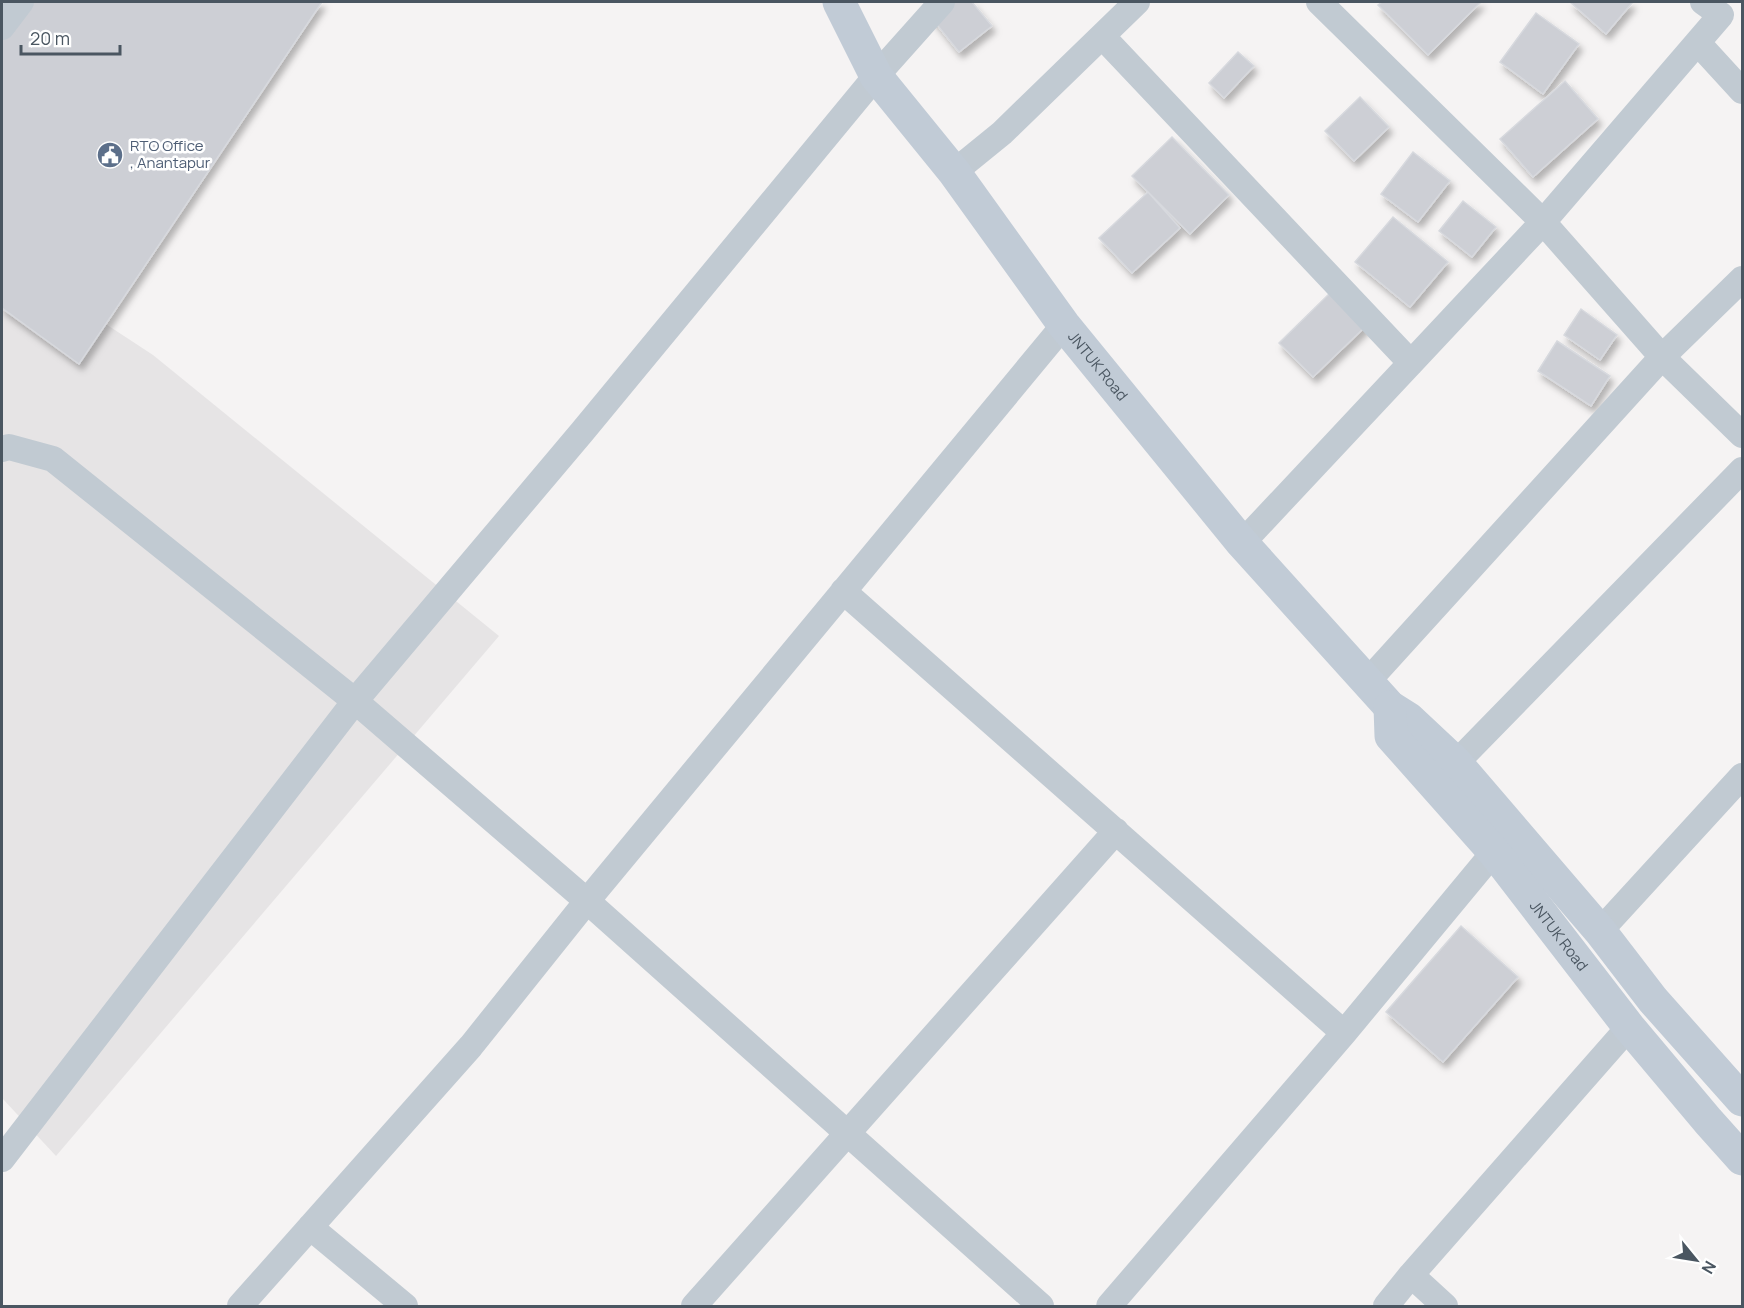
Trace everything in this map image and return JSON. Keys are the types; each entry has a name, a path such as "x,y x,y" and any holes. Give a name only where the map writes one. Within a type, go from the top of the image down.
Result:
{"street":[{"path":"2,27 21,2"},
{"name":"JNTUK Road","path":"839,2 876,76 954,172 1064,324 1242,543 1390,707 1409,719 1456,764 1600,931 1653,1000 1743,1100"},
{"path":"2,1159 355,700 582,432 876,76 942,2"},
{"path":"954,172 1002,134 1137,2"},
{"path":"1319,2 1543,222 1662,357 1743,435"},
{"path":"1242,543 1543,222 1698,44 1719,6"},
{"path":"1102,36 1411,363"},
{"path":"1698,44 1743,91"},
{"path":"1367,682 1662,357 1743,279"},
{"path":"240,1306 471,1046 1064,324"},
{"path":"2,449 9,447 53,459 355,700 587,902 1041,1306"},
{"path":"1456,764 1743,470"},
{"path":"843,591 1344,1033"},
{"name":"JNTUK Road","path":"1390,707 1391,736 1494,852 1629,1027 1743,1159"},
{"path":"1600,931 1743,776"},
{"path":"694,1306 1116,831"},
{"path":"1109,1306 1344,1033 1494,852"},
{"path":"1386,1306 1629,1027"},
{"path":"310,1227 405,1306"},
{"path":"1411,1275 1445,1306"}],"shaded area":[{"path":"2,256 153,355 499,636 56,1156 2,1098"}],"building":[{"name":"RTO Office , Anantapur","path":"2,2 322,2 79,364 2,308"},
{"path":"949,2 972,2 992,26 959,52 930,16"},
{"path":"1382,2 1481,2 1428,55 1378,5"},
{"path":"1570,2 1631,2 1632,3 1606,34"},
{"path":"1536,13 1579,44 1543,94 1500,62"},
{"path":"1238,52 1254,66 1224,98 1209,83"},
{"path":"1565,81 1598,119 1533,177 1500,139"},
{"path":"1360,97 1389,127 1354,161 1325,131"},
{"path":"1172,137 1229,195 1190,234 1132,176"},
{"path":"1413,152 1450,181 1418,222 1381,194"},
{"path":"1148,192 1180,228 1132,273 1099,238"},
{"path":"1463,201 1496,227 1472,257 1439,231"},
{"path":"1393,217 1448,262 1410,307 1355,262"},
{"path":"1333,290 1367,325 1313,377 1279,343"},
{"path":"1581,309 1617,335 1600,360 1564,335"},
{"path":"1557,341 1610,376 1591,406 1538,371"},
{"path":"1461,926 1518,977 1443,1062 1386,1012"}],"place":[{"name":"RTO Office , Anantapur","path":"110,155"}]}
